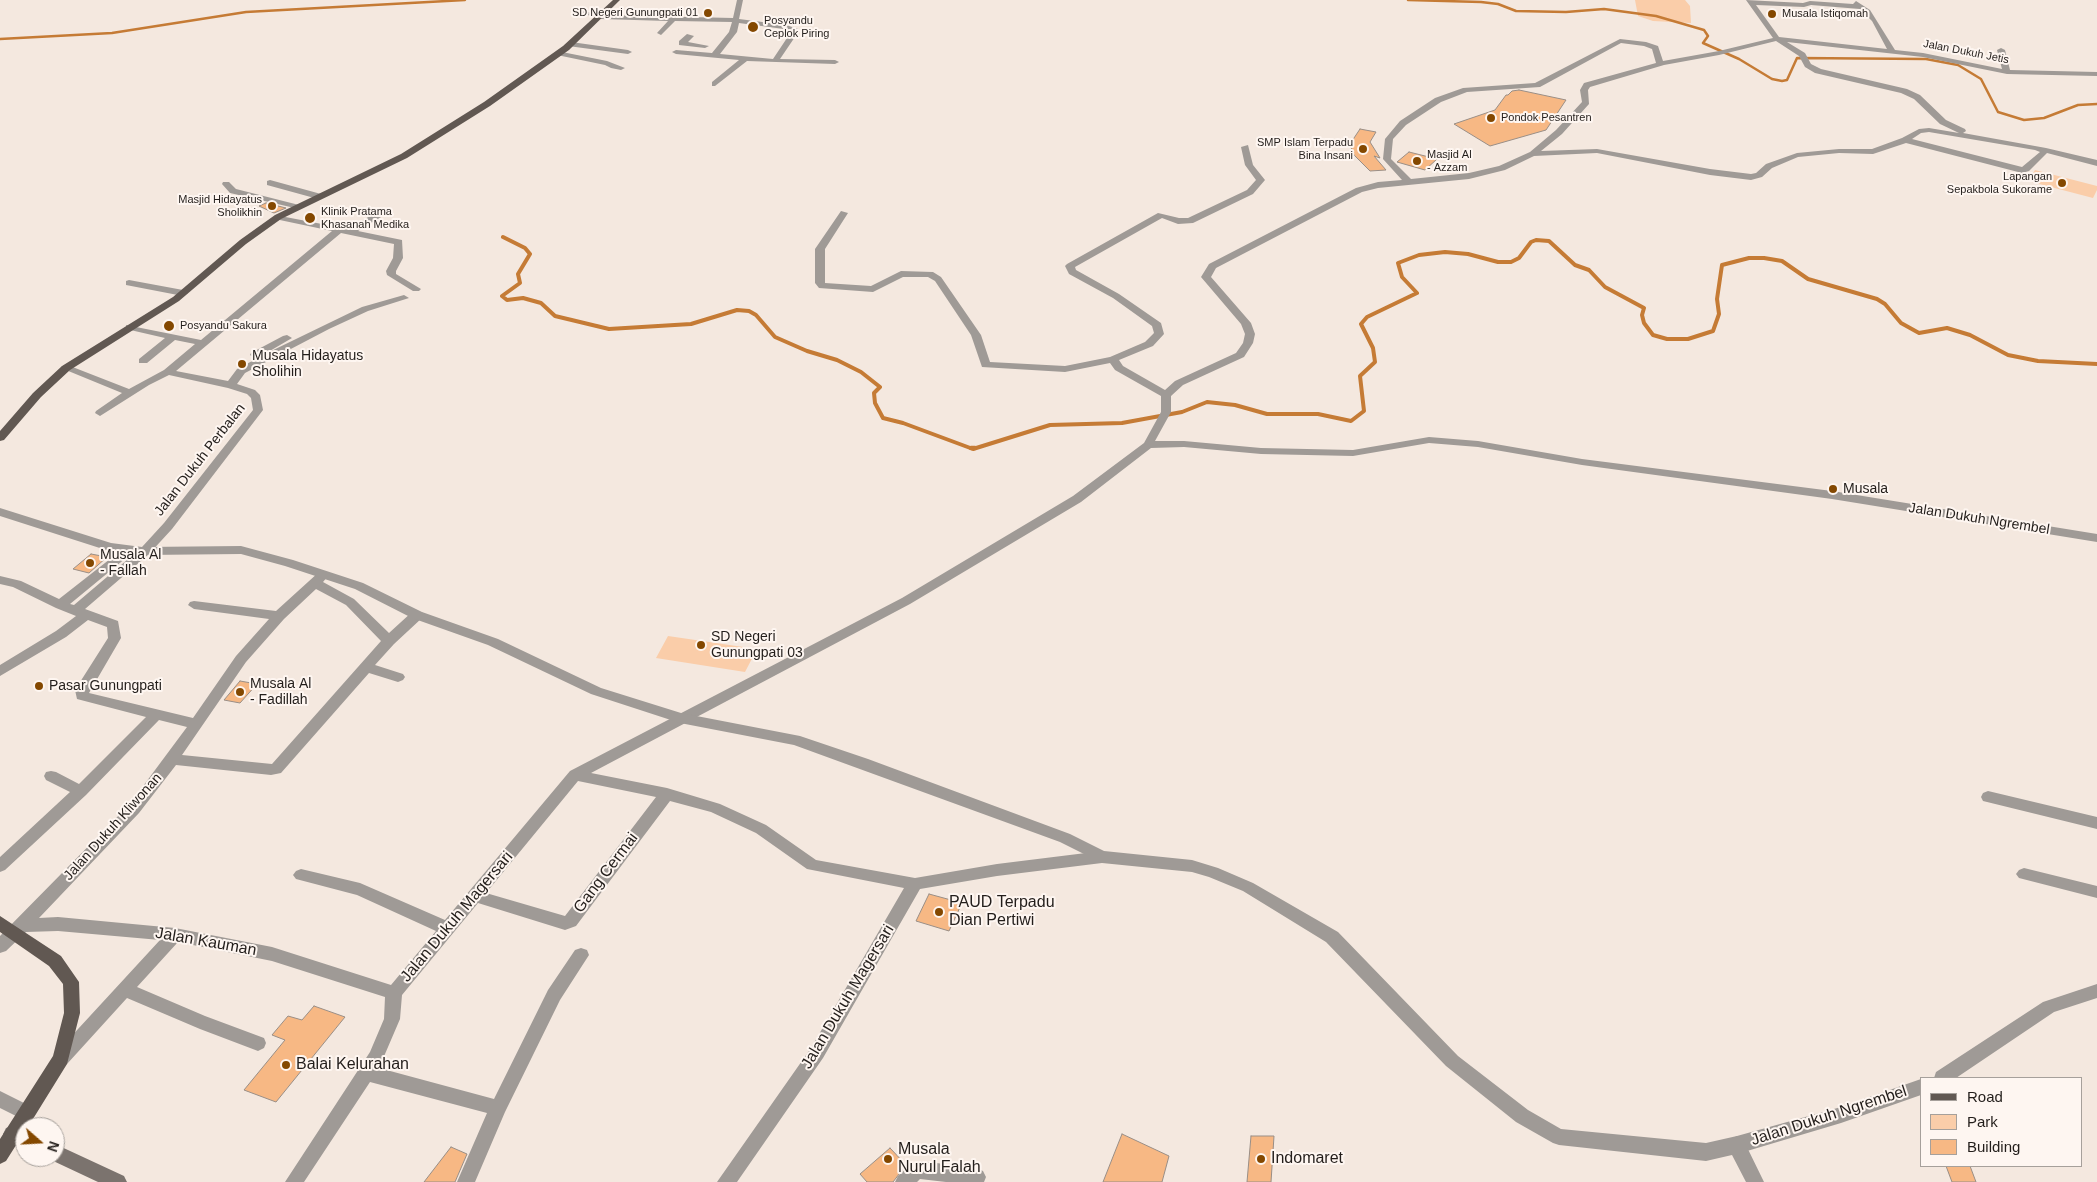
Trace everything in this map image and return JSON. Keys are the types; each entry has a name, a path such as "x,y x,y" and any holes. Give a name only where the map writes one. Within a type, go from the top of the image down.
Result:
{"main road":[{"path":"0,438 37,395 66,368 183,292 243,242 278,217 404,156 494,99 560,53 601,17 617,0"},
{"path":"0,923 19,928 55,961 71,982 72,1013 61,1059 25,1117"},
{"path":"0,1155 15,1141"},
{"path":"65,1158 118,1182"}],"street":[{"path":"714,56 733,32 740,0"},
{"path":"1852,0 1862,7 1875,21 1892,51"},
{"path":"1750,1 1862,7"},
{"path":"1750,1 1777,39 1804,58 1808,65 1818,71 1904,91 1917,97 1943,122 1954,128 2035,148"},
{"path":"584,13 601,17 736,20 786,27 795,31 775,61"},
{"path":"661,33 673,19"},
{"path":"698,19 697,21 705,25 702,30"},
{"path":"690,36 682,44 720,48"},
{"path":"1533,154 1559,132 1586,102 1584,90 1587,85 1660,64 1777,39"},
{"name":"Jalan Dukuh Jetis","path":"1777,39 1892,51 1940,58 2007,72 2097,74"},
{"path":"1408,181 1387,159 1389,139 1404,123 1438,100 1466,90 1537,85 1620,41 1646,44 1655,48 1660,64"},
{"path":"571,44 628,52"},
{"path":"2001,50 2007,72"},
{"path":"676,52 775,61 835,62"},
{"path":"560,53 607,63 621,68"},
{"path":"714,84 745,59"},
{"path":"1148,445 1164,416 1166,395 1179,383 1240,355 1248,343 1250,334 1246,323 1206,277 1212,266 1272,232 1359,190 1378,185 1487,172 1533,154 1597,151 1710,172 1751,177 1759,175 1769,166 1797,155 1839,151 1873,152 1905,140 1919,131 1929,130 2046,150 2094,163 2097,174"},
{"path":"1905,140 2022,170 2026,169 2046,150"},
{"path":"844,213 820,249 820,284 822,286 873,289 901,274 930,274 938,279 976,335 986,365 1065,368 1112,359 1149,344 1156,338 1160,328 1116,296 1072,272 1070,266 1161,215 1178,221 1190,221 1250,192 1261,180 1249,165 1245,147"},
{"path":"270,183 318,196"},
{"path":"226,184 233,191 300,206"},
{"path":"100,413 145,383 168,372 344,230 383,212"},
{"path":"278,217 399,242 398,258 391,272 392,275 416,289"},
{"path":"129,283 183,292"},
{"path":"230,385 241,372 348,316 404,298"},
{"path":"130,326 202,343"},
{"path":"143,361 173,336"},
{"path":"265,360 255,356 287,338"},
{"path":"1112,359 1119,368 1166,395"},
{"path":"66,368 131,393"},
{"name":"Jalan Dukuh Perbalan","path":"0,671 54,638 145,551 168,526 258,410 256,397 251,392 230,385 168,372"},
{"name":"Jalan Dukuh Ngrembel","path":"1148,445 1184,444 1261,451 1353,453 1429,440 1478,444 1582,462 1832,495 2097,538"},
{"name":"Jalan Dukuh Magersari","path":"294,1182 377,1056 392,1019 394,994 575,776 680,718 906,601 1077,499 1148,445"},
{"path":"0,512 67,535 129,550 241,550 319,579 359,586 417,614 493,642 596,691 680,718 795,740 1066,838 1102,857"},
{"path":"60,605 129,550"},
{"path":"319,579 350,602 389,640"},
{"name":"Jalan Dukuh Kliwonan","path":"0,946 134,809 172,759 241,659 279,616 319,579"},
{"path":"0,580 17,584 60,605 113,624 115,638 82,690 82,696 196,724"},
{"path":"194,605 279,616"},
{"path":"172,759 276,769 389,640 417,614"},
{"path":"366,667 398,677"},
{"path":"0,866 81,791 157,714"},
{"path":"50,776 81,791"},
{"path":"575,776 667,794 715,808 761,828 812,865 915,884 997,870 1102,857"},
{"name":"Gang Cermai","path":"475,896 565,923 570,921 667,794"},
{"path":"1988,797 2097,823"},
{"name":"Jalan Dukuh Ngrembel","path":"1102,857 1192,866 1213,872 1248,886 1332,937 1452,1061 1522,1116 1559,1137 1706,1152 1841,1115 1920,1087"},
{"path":"2024,874 2097,892"},
{"path":"301,875 360,889 448,930"},
{"name":"Jalan Dukuh Magersari","path":"726,1182 817,1053 915,884"},
{"name":"Jalan Kauman","path":"19,928 58,924 175,935 272,954 394,994"},
{"path":"61,1059 175,935"},
{"path":"466,1182 498,1108 554,995 581,955"},
{"path":"126,990 200,1022 258,1043"},
{"path":"1944,1077 2050,1006 2097,991"},
{"path":"366,1073 498,1108"},
{"path":"0,1099 26,1113"},
{"path":"1736,1145 1755,1182"},
{"path":"904,1182 914,1172 920,1170 978,1177"}],"green space":[{"path":"1635,0 1685,0 1690,6 1691,23 1653,21 1638,16"},
{"name":"Lapangan Sepakbola Sukorame","path":"2035,170 2097,186 2097,190 2093,198 2028,181"},
{"path":"668,636 757,649 745,672 656,658"}],"building":[{"name":"Pondok Pesantren","path":"1519,90 1566,100 1546,130 1490,146 1454,124 1495,110 1506,95 1512,91"},
{"name":"SMP Islam Terpadu Bina Insani","path":"1360,129 1376,132 1370,142 1380,158 1374,156 1386,170 1370,171 1354,155 1350,144"},
{"name":"Masjid Al - Azzam","path":"1409,152 1437,159 1425,170 1397,162"},
{"name":"Masjid Hidayatus Sholikhin","path":"266,203 286,208 274,213 259,206"},
{"name":"Musala Al - Fallah","path":"91,554 107,557 89,573 73,569"},
{"name":"Musala Al - Fadillah","path":"240,681 257,684 240,703 224,700"},
{"name":"PAUD Terpadu Dian Pertiwi","path":"929,894 962,903 949,931 916,921"},
{"name":"Balai Kelurahan","path":"314,1006 345,1017 276,1102 244,1090 285,1040 272,1035 288,1016 302,1020"},
{"path":"1122,1134 1169,1156 1162,1182 1103,1182"},
{"name":"Indomaret","path":"1251,1136 1274,1136 1271,1182 1247,1182"},
{"path":"451,1147 467,1154 455,1182 424,1182"},
{"name":"Musala Nurul Falah","path":"890,1148 906,1165 893,1182 867,1182 860,1174"},
{"path":"1946,1167 1970,1167 1976,1182 1952,1182"}],"waterway":[{"path":"0,39 112,33 246,12 465,0"},
{"path":"1408,0 1481,2 1498,4 1516,11 1566,12 1604,9 1656,16 1704,30 1708,36 1703,43 1739,59 1772,79 1782,81 1787,80 1797,58 1926,59 1958,65 1981,79 1998,112 2024,120 2044,118 2078,105 2097,104"},
{"path":"503,237 525,248 530,254 518,274 520,283 502,296 507,300 523,298 541,303 555,316 609,329 691,324 737,310 749,311 756,315 775,337 807,351 837,360 861,372 880,387 874,393 875,403 883,418 903,423 973,449 1050,425 1122,423 1182,412 1207,402 1235,405 1267,414 1318,414 1351,421 1364,411 1360,376 1375,362 1373,348 1361,324 1367,317 1417,293 1402,277 1398,263 1419,255 1445,252 1468,254 1498,262 1511,262 1519,258 1531,242 1536,240 1549,241 1575,265 1589,270 1605,287 1644,308 1642,315 1644,323 1653,335 1667,339 1688,339 1713,331 1719,314 1717,299 1722,265 1749,258 1764,258 1782,261 1808,279 1877,299 1885,304 1901,323 1919,333 1947,328 1970,335 2008,355 2038,361 2097,364"}],"place":[{"name":"SD Negeri Gunungpati 01","path":"708,13"},
{"name":"Musala Istiqomah","path":"1772,14"},
{"name":"Posyandu Ceplok Piring","path":"753,27"},
{"name":"Pondok Pesantren","path":"1491,118"},
{"name":"SMP Islam Terpadu Bina Insani","path":"1363,149"},
{"name":"Masjid Al - Azzam","path":"1417,161"},
{"name":"Lapangan Sepakbola Sukorame","path":"2062,183"},
{"name":"Masjid Hidayatus Sholikhin","path":"272,206"},
{"name":"Klinik Pratama Khasanah Medika","path":"310,218"},
{"name":"Posyandu Sakura","path":"169,326"},
{"name":"Musala Hidayatus Sholihin","path":"242,364"},
{"name":"Musala","path":"1833,489"},
{"name":"Musala Al - Fallah","path":"90,563"},
{"name":"SD Negeri Gunungpati 03","path":"701,645"},
{"name":"Pasar Gunungpati","path":"39,686"},
{"name":"Musala Al - Fadillah","path":"240,692"},
{"name":"PAUD Terpadu Dian Pertiwi","path":"939,912"},
{"name":"Balai Kelurahan","path":"286,1065"},
{"name":"Musala Nurul Falah","path":"888,1159"},
{"name":"Indomaret","path":"1261,1159"}]}
